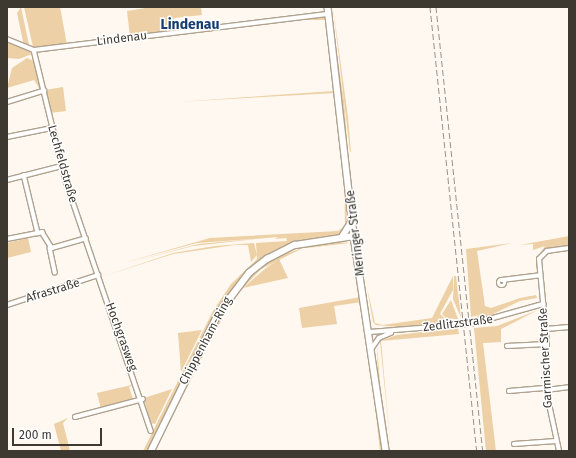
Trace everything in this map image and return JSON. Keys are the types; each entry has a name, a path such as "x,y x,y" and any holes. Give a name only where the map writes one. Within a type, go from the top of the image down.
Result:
{"main road":[{"name":"Meringer Straße","path":"328,7 354,236 370,332 386,451"},
{"path":"342,237 353,219"},
{"name":"Chippenham-Ring","path":"151,451 218,314 238,286 257,267 281,251 309,241 354,236"}],"street":[{"name":"Lindenau","path":"34,50 329,14"},
{"path":"7,39 34,50"},
{"name":"Lechfeldstraße","path":"34,50 62,166 98,275"},
{"path":"7,102 44,91"},
{"path":"7,137 52,128"},
{"path":"7,180 62,166"},
{"path":"24,175 38,233"},
{"path":"7,239 22,238 38,233 45,234 50,248 55,272"},
{"path":"50,248 86,238"},
{"name":"Garmischer Straße","path":"559,451 546,389 547,344 539,264 544,253 569,248"},
{"name":"Afrastraße","path":"7,305 98,275"},
{"name":"Hochgrasweg","path":"98,275 143,399 152,431"},
{"path":"502,280 540,275"},
{"name":"Zedlitzstraße","path":"370,332 475,323 543,304"},
{"path":"546,329 569,327"},
{"name":"Zedlitzstraße","path":"372,348 379,338 395,331"},
{"path":"507,346 547,344"},
{"path":"509,391 569,387"},
{"path":"75,417 143,399"},
{"path":"514,444 556,441"}],"shaded area":[{"path":"21,7 29,45 24,46 17,13"},
{"path":"24,7 60,7 67,45 33,47"},
{"path":"152,7 201,7 202,15 174,18 174,32 130,37 127,11"},
{"path":"330,7 344,101 348,149"},
{"path":"333,7 348,117 351,152 350,152"},
{"path":"322,17 327,19 346,169 347,229 335,233 197,243 123,263 210,238 338,231 345,226 344,164 335,93 177,102 334,91 326,20 300,20"},
{"path":"7,41 29,51 32,54 19,59 7,58"},
{"path":"27,58 34,61 41,91 34,80 7,88 12,68"},
{"path":"63,87 66,111 50,113 45,90"},
{"path":"344,231 339,234 296,242 243,277 214,318 148,451 143,451 213,311 231,284 257,259 256,243 287,241 286,238 275,239 278,237"},
{"path":"569,236 569,246 542,252 537,274 536,259 545,246 533,250 533,244 520,245"},
{"path":"274,237 193,246 128,263 198,244"},
{"path":"28,238 31,252 7,258 7,243"},
{"path":"330,241 350,243 307,248 309,246"},
{"path":"254,243 257,255 251,262 248,245 235,245 173,254 101,277 173,253 215,246"},
{"path":"512,243 477,251 485,306 491,308 520,298 536,295 537,298 520,301 485,318 472,320 479,315 471,317 466,249"},
{"path":"307,246 261,269 231,301 248,277 272,259"},
{"path":"279,259 288,278 243,288 266,268"},
{"path":"453,276 453,290 440,314 449,322 397,327 376,325 373,322 367,288 375,323 383,325 432,318"},
{"path":"454,276 456,276 461,318 453,299"},
{"path":"361,297 362,302 334,306 337,324 302,328 299,308"},
{"path":"451,300 458,319 447,319 442,314"},
{"path":"231,301 158,444 219,318"},
{"path":"538,310 501,329 501,342 483,343 496,451 486,451 474,328 497,326"},
{"path":"458,328 459,334 381,341 391,451 380,341 397,335"},
{"path":"202,330 181,372 178,333"},
{"path":"367,335 380,439 383,451 380,451"},
{"path":"377,343 380,384 390,451 378,380"},
{"path":"136,384 129,387 133,399 128,403 101,409 97,393"},
{"path":"172,389 155,424 150,423 144,398"},
{"path":"68,418 63,423 70,451 61,451 54,424"}],"railway":[{"path":"430,7 477,451"},
{"path":"436,7 483,451"}],"district":[{"name":"Lindenau","path":"190,25"}]}
